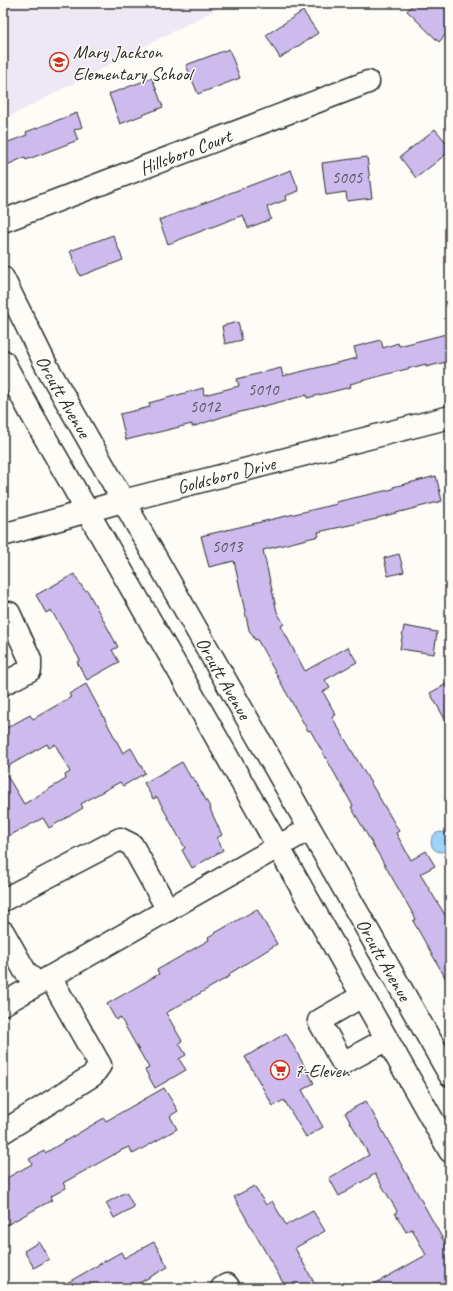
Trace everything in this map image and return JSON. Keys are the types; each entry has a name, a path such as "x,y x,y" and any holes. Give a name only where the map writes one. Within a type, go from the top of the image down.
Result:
{"main road":[{"name":"Hillsboro Court","path":"3,221 368,82"},
{"name":"Orcutt Avenue","path":"3,278 46,365 450,1075"},
{"name":"Orcutt Avenue","path":"3,361 86,511 191,692 450,1151"},
{"name":"Goldsboro Drive","path":"3,535 123,501 450,417"},
{"path":"3,684 30,670 30,659 9,614"},
{"path":"3,1004 309,829"},
{"path":"3,900 120,839 132,845 168,910"},
{"path":"3,932 25,971 44,981 100,1065 93,1075 3,1132"},
{"path":"362,996 319,1021 343,1063 387,1039"}],"shaded area":[{"name":"Mary Jackson Elementary School","path":"3,3 228,3 3,120"}],"water":[{"path":"441,832 448,835 451,842 448,849 441,852 434,849 431,842 434,835"}],"building":[{"path":"414,3 450,3 450,30 439,42 407,11"},
{"path":"303,11 318,33 280,58 266,35"},
{"path":"229,49 240,78 198,94 186,65"},
{"path":"152,78 163,107 120,124 109,94"},
{"path":"77,113 82,127 74,130 78,140 26,160 25,157 7,165 3,155 3,144 27,135 26,132"},
{"path":"435,129 450,147 450,151 416,178 400,157"},
{"path":"367,157 372,198 347,201 346,192 326,195 322,163"},
{"path":"291,170 299,191 285,196 286,200 267,207 271,219 248,228 243,215 168,244 159,220"},
{"path":"113,235 123,260 80,276 70,251"},
{"path":"238,322 242,340 225,344 222,326"},
{"path":"450,333 450,361 426,367 426,364 350,384 351,387 307,398 307,395 225,416 192,427 192,424 126,440 120,414 150,407 149,403 203,388 204,395 239,386 237,379 281,368 283,376 357,358 354,347 381,340 383,348 398,343 399,346"},
{"path":"436,476 442,501 377,519 318,532 319,536 263,550 277,612 284,624 281,626 305,671 348,647 357,662 325,680 330,688 323,692 336,715 332,717 399,831 396,833 411,860 426,851 435,866 420,874 450,923 450,986 413,921 416,919 351,807 353,806 310,730 308,731 257,639 255,640 249,630 234,561 209,567 201,536 337,504 336,502 393,489 393,487"},
{"path":"399,554 404,572 388,576 384,558"},
{"path":"74,574 85,591 87,590 118,647 112,650 119,662 87,680 77,662 80,660 51,610 46,613 36,595"},
{"path":"404,626 437,632 434,654 400,649"},
{"path":"450,682 450,728 430,693"},
{"path":"86,684 123,753 131,748 145,773 123,786 120,782 100,793 81,804 83,808 49,828 43,818 3,839 3,769 3,730 30,715 33,719 71,697 69,694","holes":["47,744 49,748 55,744 70,772 65,775 66,779 24,804 3,769"]},
{"path":"182,762 191,778 193,777 211,809 222,835 217,838 223,850 192,868 182,850 185,848 157,797 153,799 144,783"},
{"path":"257,909 277,944 229,974 230,976 166,1013 182,1041 179,1043 186,1055 179,1059 186,1070 155,1088 145,1070 149,1068 120,1017 116,1020 107,1004 159,974 157,970 209,940 208,937"},
{"name":"7-Eleven","path":"286,1033 314,1083 302,1090 323,1127 306,1137 284,1100 273,1106 245,1057"},
{"path":"164,1088 178,1111 170,1116 177,1129 133,1154 129,1147 122,1150 63,1183 66,1188 50,1197 52,1200 3,1227 3,1180 32,1164 29,1159 44,1151 45,1153 104,1118 106,1121"},
{"path":"366,1101 450,1252 450,1288 367,1288 426,1255 412,1229 406,1232 395,1213 397,1211 375,1174 339,1196 329,1178 369,1155 345,1113"},
{"path":"254,1186 266,1205 272,1201 286,1225 313,1211 325,1231 295,1248 317,1288 286,1288 234,1197"},
{"path":"126,1192 134,1207 114,1218 106,1203"},
{"path":"39,1242 49,1259 34,1268 24,1251"},
{"path":"154,1242 168,1267 130,1288 58,1288 121,1252 124,1258"}],"place":[{"name":"Mary Jackson Elementary School","path":"59,62"},
{"name":"7-Eleven","path":"280,1070"}]}
